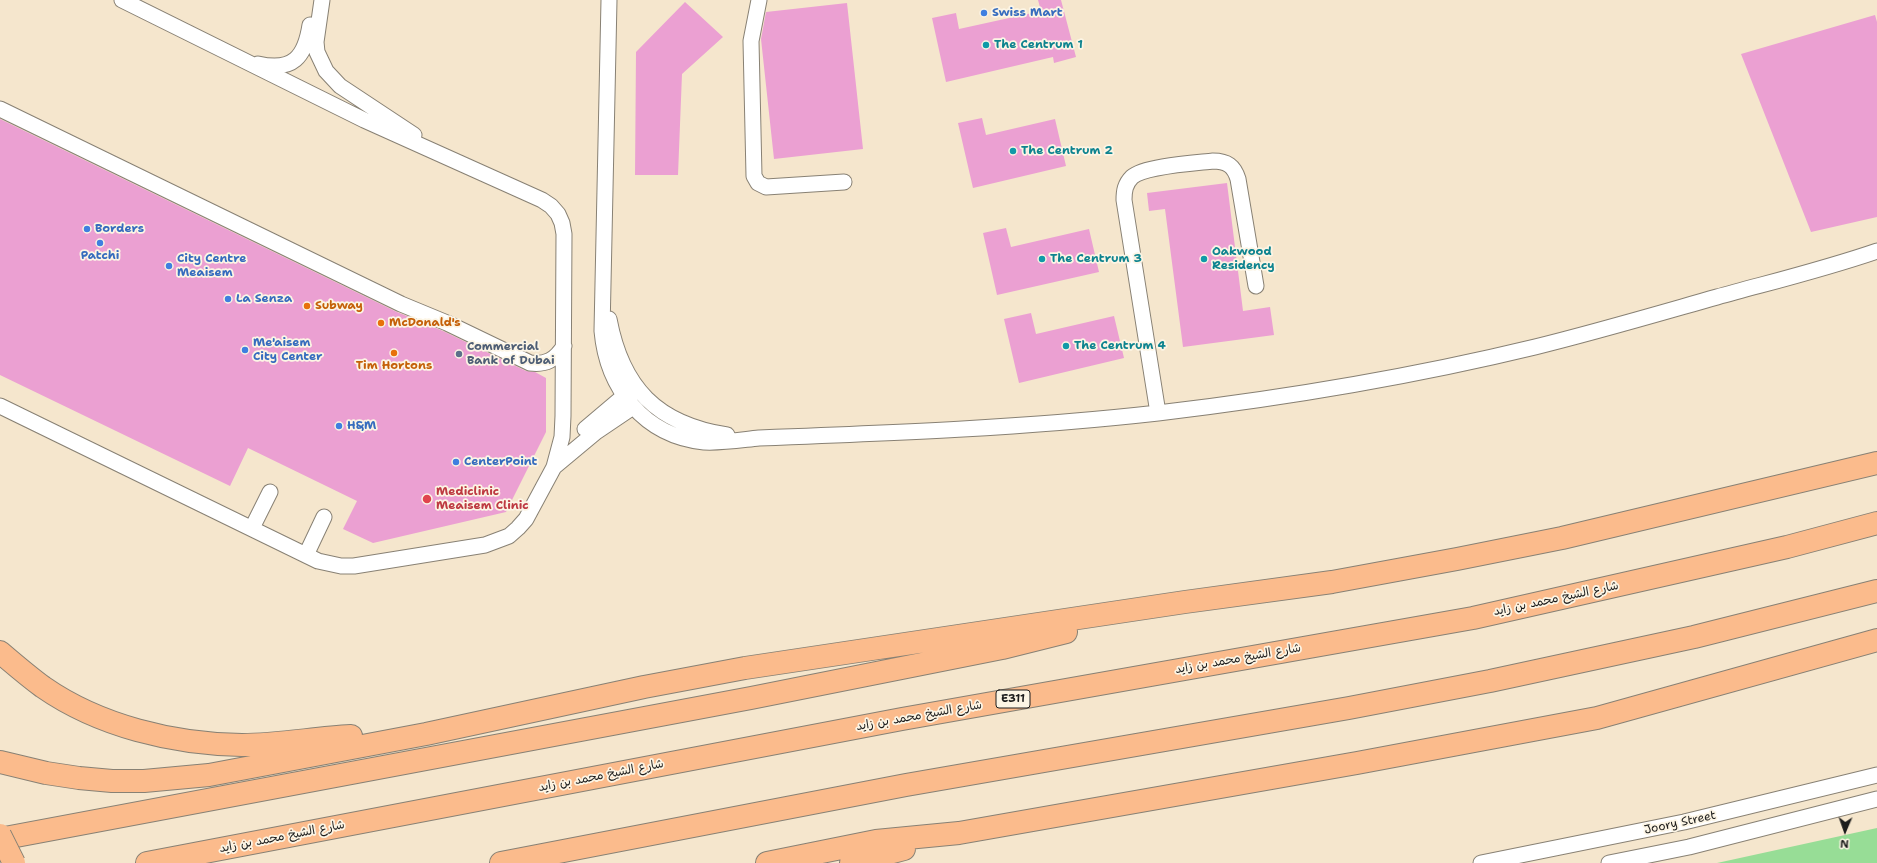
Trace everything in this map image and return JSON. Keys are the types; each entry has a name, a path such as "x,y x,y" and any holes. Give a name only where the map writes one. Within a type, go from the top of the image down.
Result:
{"highway":[{"path":"0,762 46,773 79,778 138,781 177,779 283,762 745,668 1185,602 1332,582 1465,558 1663,514 1872,463"},
{"name":"شارع الشيخ محمد بن زايد","path":"147,863 902,719 1473,618 1787,547 1877,523"},
{"path":"501,863 906,785 1342,709 1490,681 1694,637 1877,591"},
{"path":"0,839 744,700 986,651 1185,602"},
{"path":"767,863 876,841 959,833 1357,763 1597,718 1877,640"},
{"path":"0,652 43,687 69,702 124,726 183,740 242,745 272,744 344,737 426,734"},
{"path":"851,863 959,833"},
{"path":"0,835 14,863"}],"street":[{"path":"0,406 306,554 330,564 354,566 497,542 509,536 526,519 554,467 562,437 564,234 562,223 558,214 551,206 542,200 436,151 369,122 240,60 122,0"},
{"path":"240,60 278,67 289,64 298,58 305,48 308,38 313,0"},
{"path":"322,0 316,42 317,52 326,71 340,86 436,151"},
{"path":"609,0 602,331 606,358 610,372 629,402 660,427 690,440 716,442 758,438 1061,423 1253,401 1347,386 1441,368 1526,349 1627,323 1877,251"},
{"path":"759,0 751,41 754,176 758,183 766,187 844,182"},
{"path":"0,109 401,304 447,323 530,363 540,364 550,361 558,355 564,346"},
{"path":"1158,413 1124,200 1126,184 1131,178 1145,170 1213,161 1222,161 1230,164 1236,171 1238,179 1256,286"},
{"path":"604,293 612,337 623,367 641,393 652,404 679,422 694,428 726,435 758,438"},
{"path":"562,437 568,440 574,439 629,402"},
{"path":"554,467 629,402"},
{"path":"252,528 270,492"},
{"path":"306,554 324,517"},
{"name":"Joory Street","path":"1481,863 1521,859 1684,822 1877,775"},
{"name":"Joory Street","path":"1609,863 1696,845 1877,799"}],"green space":[{"path":"1877,828 1877,863 1717,863"}],"building":[{"name":"The Centrum 1","path":"1038,0 1061,0 1076,57 1054,63 1053,57 946,82 932,18 956,13 959,29 1041,11"},
{"path":"685,2 723,37 682,74 678,175 635,175 636,52"},
{"path":"847,3 863,149 774,159 761,39 766,12"},
{"path":"1875,15 1877,22 1877,217 1811,232 1741,54"},
{"name":"The Centrum 2","path":"982,118 986,135 1055,119 1066,166 973,188 958,123"},
{"name":"Me'aisem City Center","path":"0,119 397,312 443,331 526,371 535,372 546,378 546,432 506,512 373,543 343,529 357,501 248,448 230,486 0,375"},
{"name":"Oakwood Residency","path":"1227,183 1243,311 1270,307 1274,335 1183,347 1165,209 1149,211 1147,193"},
{"name":"The Centrum 3","path":"1006,228 1011,247 1089,229 1099,272 997,295 983,233"},
{"name":"The Centrum 4","path":"1031,313 1036,334 1114,316 1124,358 1019,383 1004,319"}],"place":[{"name":"Swiss Mart","path":"984,13"},
{"name":"The Centrum 1","path":"986,45"},
{"name":"The Centrum 2","path":"1013,151"},
{"name":"Borders","path":"87,229"},
{"name":"Patchi","path":"100,243"},
{"name":"The Centrum 3","path":"1042,259"},
{"name":"Oakwood Residency","path":"1204,259"},
{"name":"City Centre Meaisem","path":"169,266"},
{"name":"La Senza","path":"228,299"},
{"name":"Subway","path":"307,306"},
{"name":"McDonald's","path":"381,323"},
{"name":"The Centrum 4","path":"1066,346"},
{"name":"Me'aisem City Center","path":"245,350"},
{"name":"Tim Hortons","path":"394,353"},
{"name":"Commercial Bank of Dubai","path":"459,354"},
{"name":"H&M","path":"339,426"},
{"name":"CenterPoint","path":"456,462"},
{"name":"Mediclinic Meaisem Clinic","path":"427,499"}]}
